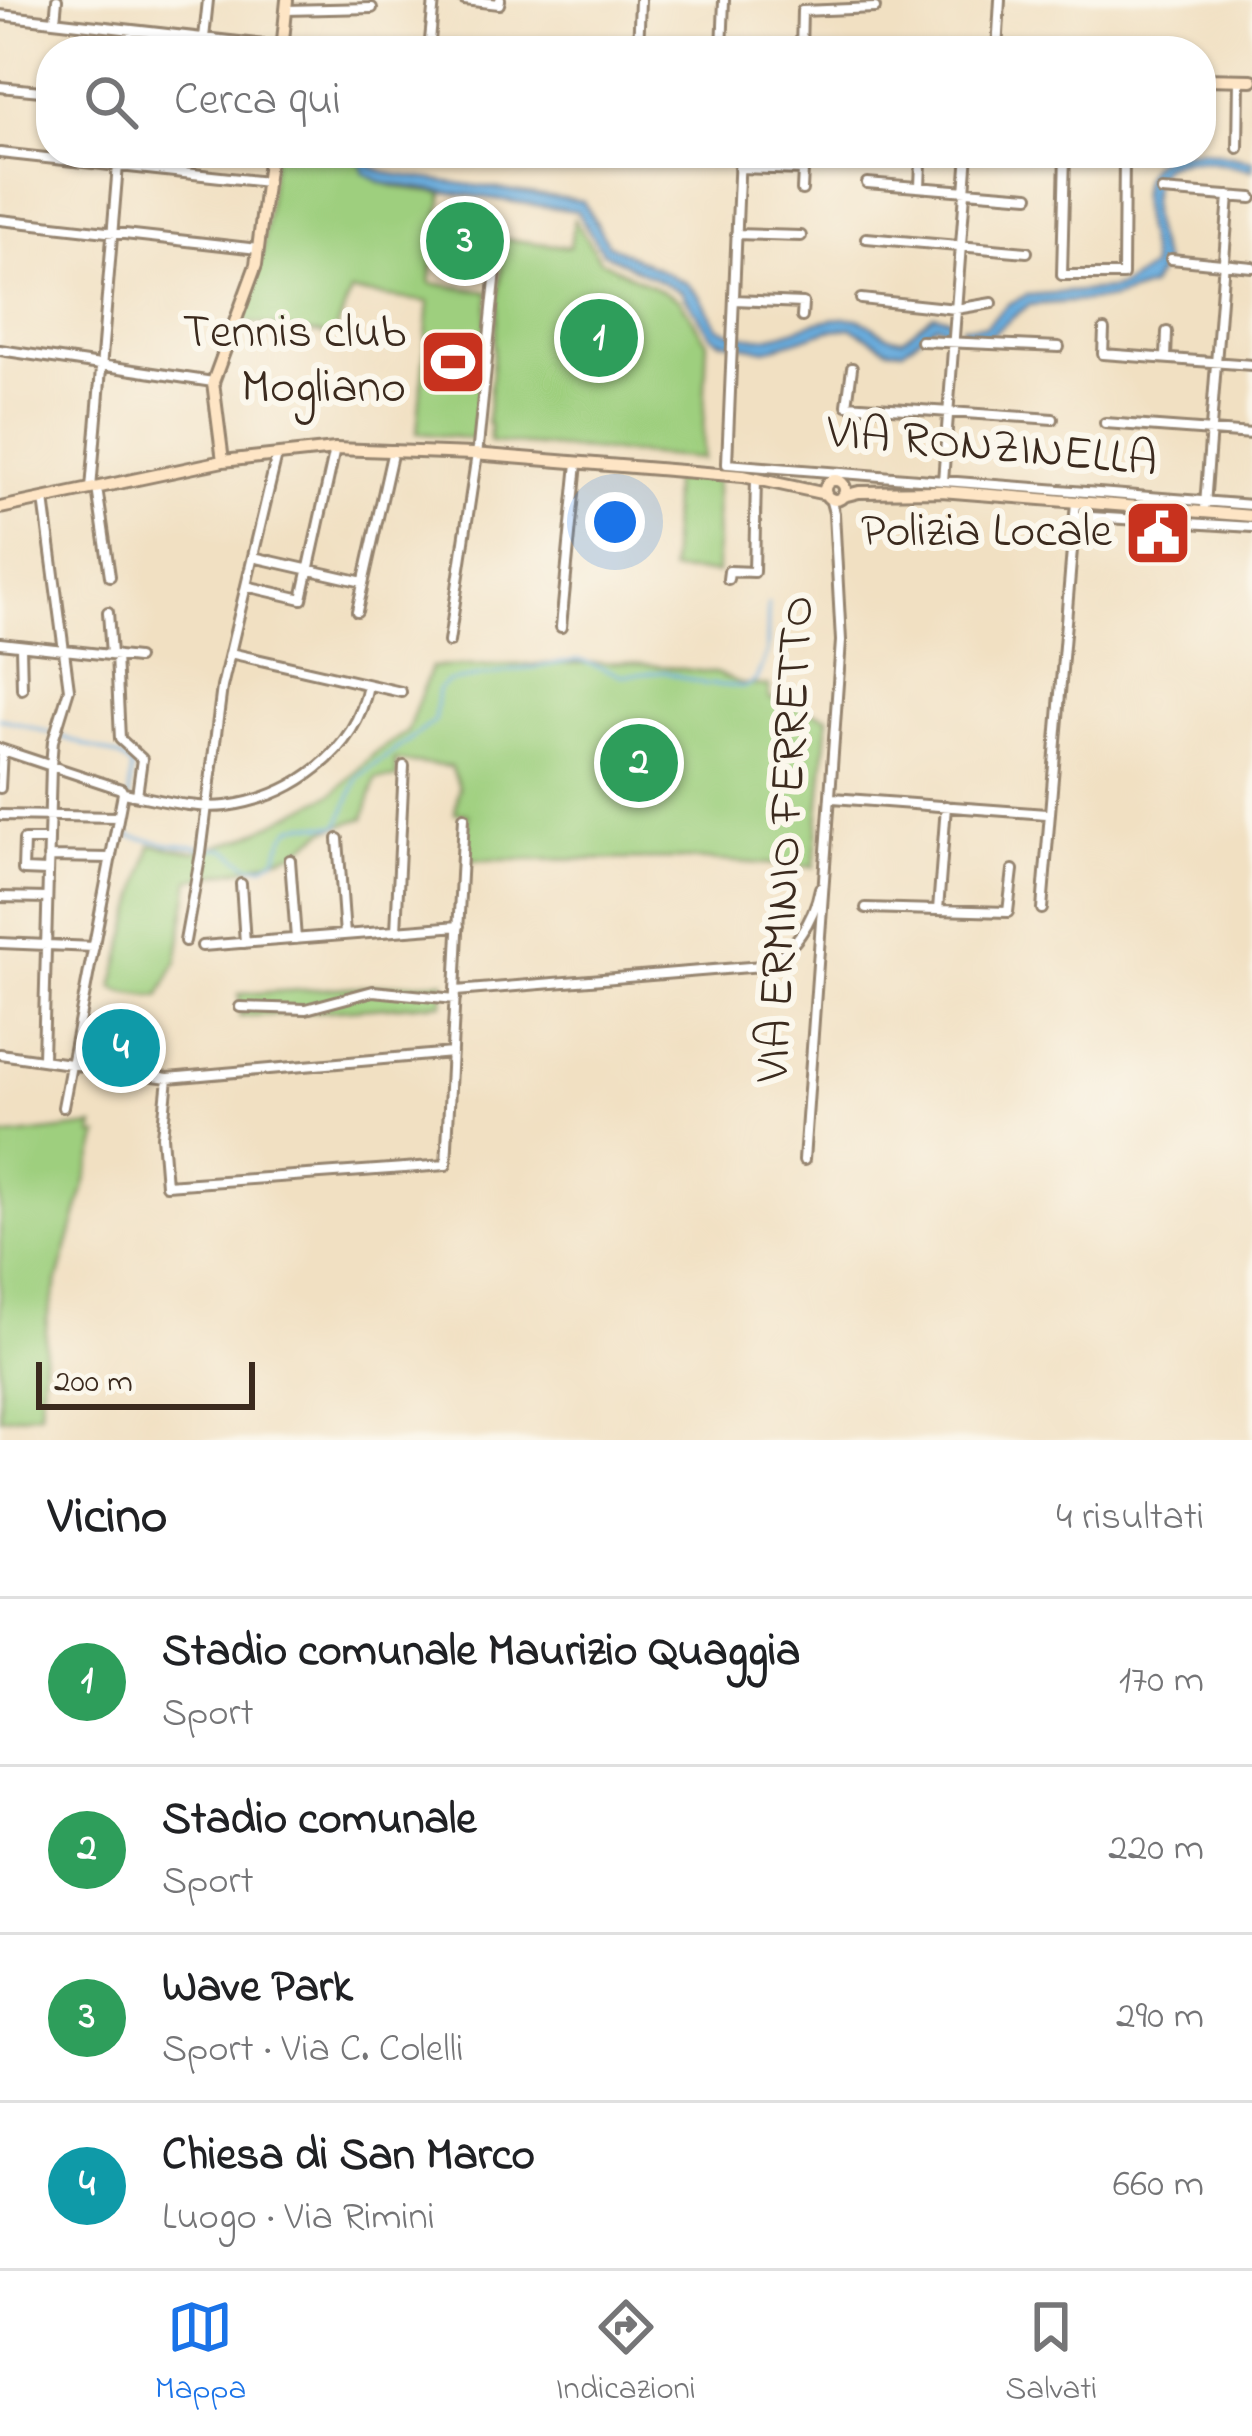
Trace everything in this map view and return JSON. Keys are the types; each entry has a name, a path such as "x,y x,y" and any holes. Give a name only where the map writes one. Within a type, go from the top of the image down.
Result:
{"street":[{"path":"56,21 57,0"},
{"path":"204,36 208,0"},
{"path":"430,36 434,0"},
{"path":"464,0 500,4 500,0"},
{"path":"639,36 640,0"},
{"path":"723,36 724,0"},
{"path":"998,36 1000,0"},
{"path":"283,36 287,5 368,8"},
{"path":"801,36 802,11 875,8"},
{"path":"0,15 185,36"},
{"path":"129,30 129,36"},
{"path":"1238,148 1245,80"},
{"path":"0,87 36,91"},
{"path":"0,153 36,157"},
{"path":"110,576 94,489 118,168"},
{"path":"137,168 267,182"},
{"path":"224,461 212,382 246,297 259,249 268,168"},
{"path":"727,469 739,168 803,170 802,190"},
{"path":"920,187 921,168"},
{"path":"942,485 967,168"},
{"path":"1065,168 1062,275 1123,275 1124,168"},
{"path":"867,183 1029,196"},
{"path":"1162,191 1252,198"},
{"path":"1205,507 1229,196"},
{"path":"0,220 259,249"},
{"path":"736,234 801,236"},
{"path":"866,238 1027,252"},
{"path":"449,642 477,454 499,240"},
{"path":"1171,260 1252,267"},
{"path":"861,299 956,310 992,303"},
{"path":"734,300 803,303 802,317"},
{"path":"1104,330 1103,354 1252,365"},
{"path":"1166,358 1167,332"},
{"path":"921,341 1059,347"},
{"path":"0,350 212,382"},
{"path":"852,368 847,405 1053,419"},
{"path":"1105,423 1252,434"},
{"path":"246,586 302,598 335,449"},
{"name":"VIA RONZINELLA","path":"0,508 224,461 335,449 393,449 942,485 1252,515"},
{"path":"357,611 393,449"},
{"path":"185,941 222,687 278,454"},
{"path":"561,627 577,464"},
{"name":"VIA RONZINELLA","path":"727,469 835,492 942,485 1076,509 1252,505"},
{"name":"VIA RONZINELLA","path":"728,579 728,571 754,572 756,477"},
{"name":"VIA ERMINIO FERRETTO","path":"804,1160 842,640 835,492"},
{"path":"43,1058 51,766 54,736 69,689 44,499"},
{"path":"1076,509 1252,527"},
{"name":"VIA RONZINELLA","path":"1042,909 1076,509"},
{"path":"253,557 363,582"},
{"path":"63,1107 118,817 142,759 120,740 108,612"},
{"path":"0,644 137,658"},
{"path":"21,646 22,689"},
{"path":"230,653 401,692"},
{"path":"0,788 1,749 130,794 226,806 308,778 356,722 368,685"},
{"path":"395,931 404,766"},
{"path":"833,798 1046,814"},
{"path":"938,910 946,806"},
{"path":"0,815 118,817"},
{"path":"163,1078 166,1185 446,1165 464,817"},
{"path":"338,839 345,935"},
{"path":"47,871 23,870 23,840 48,840"},
{"path":"48,857 111,858"},
{"path":"290,860 296,939"},
{"path":"866,908 1007,912 1013,870"},
{"path":"240,1007 306,1009 357,992 456,995 762,966 791,946 812,916 822,881"},
{"path":"241,884 245,943"},
{"path":"0,897 47,898"},
{"path":"202,946 459,926"},
{"path":"0,944 94,947"},
{"path":"0,1054 163,1078 452,1053"}],"green space":[{"path":"272,168 363,168 390,186 443,193 430,283 489,292 474,439 417,433 429,302 351,292 334,336 239,321 263,251"},
{"path":"455,211 483,215 475,270 447,266"},
{"path":"574,219 600,260 680,300 707,342 702,459 490,442 487,423 504,239 570,247"},
{"path":"672,475 716,478 717,573 671,571"},
{"path":"627,662 715,673 742,684 769,686 769,698 828,717 814,867 692,859 466,860 468,814 455,813 459,787 451,767 395,761 397,778 376,779 364,818 326,830 294,853 190,880 177,962 159,997 113,987 151,845 194,852 244,838 334,793 375,753 407,732 431,667"},
{"path":"444,981 443,1003 240,1017 239,994"},
{"path":"94,1126 92,1135 99,1135 47,1319 40,1412 0,1418 0,1137"}],"water":[{"path":"1216,153 1252,160 1252,170 1218,163"},
{"path":"362,168 376,168 583,201 608,244 688,284 718,327 738,335 771,336 849,318 902,339 934,314 952,319 951,330 936,324 903,350 889,349 852,328 829,330 766,350 718,340 682,292 602,252 577,211 383,183"},
{"path":"1150,168 1161,168 1151,202 1164,264 1150,287 1112,299 1029,305 989,336 961,336 962,326 985,326 1008,304 1027,295 1111,289 1151,267 1141,207"}],"waterway":[{"path":"59,736 120,757 132,767 129,836 226,849 250,866 263,866 276,858 293,828 339,825 358,777 434,722 438,690 447,682 579,660 622,675 665,672 705,684 745,687 756,680 767,652 768,604"},
{"path":"0,718 50,733"}],"place":[{"name":"Wave Park","path":"465,241"},
{"name":"Stadio comunale Maurizio Quaggia","path":"599,338"},
{"name":"Tennis club Mogliano","path":"453,362"},
{"name":"Polizia Locale","path":"1158,533"},
{"name":"Stadio comunale","path":"639,763"},
{"name":"Chiesa di San Marco","path":"121,1048"}]}
